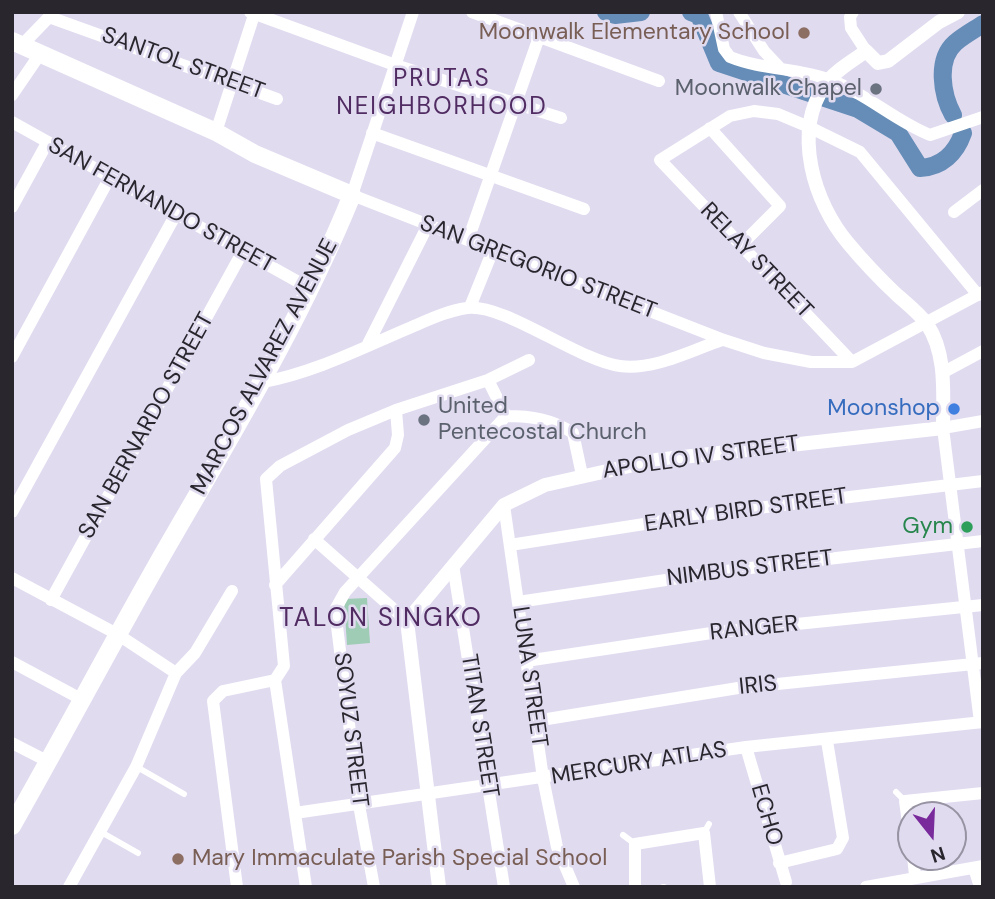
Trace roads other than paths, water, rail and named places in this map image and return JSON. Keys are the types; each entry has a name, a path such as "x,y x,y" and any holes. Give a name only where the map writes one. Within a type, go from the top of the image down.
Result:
{"main road":[{"path":"17,43 216,132 255,154 352,195"},
{"name":"MARCOS ALVAREZ AVENUE","path":"12,826 49,762 80,699 263,382 311,289 352,195"}],"street":[{"path":"352,195 413,12"},
{"path":"472,12 659,81"},
{"path":"716,12 724,49 730,57 780,69 866,97 885,111 930,135 983,117"},
{"path":"739,12 764,51 780,69"},
{"path":"853,12 850,17 851,28 874,61 884,62 939,22 958,12"},
{"path":"216,132 253,13 395,65 561,118"},
{"path":"17,43 52,15"},
{"name":"SANTOL STREET","path":"52,15 277,99"},
{"path":"468,240 539,37"},
{"path":"866,51 826,83 809,127 813,172 831,220 857,253 926,323 940,355 943,428 965,607 978,663 981,722"},
{"path":"12,94 40,54"},
{"path":"741,245 780,206 710,128 730,116 754,111 778,114 860,152 980,293 852,362"},
{"name":"SAN FERNANDO STREET","path":"12,122 311,289"},
{"name":"RELAY STREET","path":"710,128 660,160 852,362"},
{"path":"373,133 584,209"},
{"path":"12,207 47,143"},
{"path":"12,357 110,179"},
{"path":"954,212 983,190"},
{"name":"SAN GREGORIO STREET","path":"352,195 764,354 811,362 852,362"},
{"path":"12,512 176,214"},
{"path":"367,346 428,225"},
{"path":"470,307 493,250"},
{"name":"SAN BERNARDO STREET","path":"51,600 243,251"},
{"path":"263,382 297,375 441,315 470,307 494,312 601,361 622,366 667,359 724,340"},
{"path":"942,373 983,351"},
{"path":"305,886 275,680 284,666 266,486 268,474 348,430 396,410 488,380 529,360"},
{"path":"488,380 506,416 531,416 560,424 573,433 582,475"},
{"path":"275,586 395,447 398,435 396,410"},
{"name":"SOYUZ STREET","path":"374,887 359,805 335,610 345,592 506,416"},
{"path":"943,428 983,421"},
{"name":"APOLLO IV STREET","path":"408,621 504,505 545,485 656,460 943,428"},
{"name":"EARLY BIRD STREET","path":"510,545 708,514 983,481"},
{"name":"LUNA STREET","path":"504,505 544,778 557,847 574,887"},
{"path":"314,539 408,621 426,796 439,887"},
{"name":"NIMBUS STREET","path":"518,602 733,570 983,541"},
{"name":"TITAN STREET","path":"453,565 504,887"},
{"path":"12,578 117,634 176,673"},
{"path":"69,887 136,767 176,673 195,653 232,590"},
{"name":"RANGER","path":"526,660 718,632 983,605"},
{"path":"12,662 80,699"},
{"name":"IRIS","path":"535,721 738,688 978,663"},
{"path":"237,887 213,701 223,691 275,680"},
{"name":"MERCURY ATLAS","path":"295,813 488,787 747,747 981,722"},
{"path":"779,863 836,849 843,838 827,740"},
{"path":"12,743 49,762"},
{"name":"ECHO","path":"747,747 786,882"},
{"path":"901,801 900,797 983,793"},
{"path":"635,887 635,844 706,829 710,887"},
{"path":"867,887 917,881 979,867 980,887"}],"lane":[{"path":"136,767 184,794"},
{"path":"102,832 138,853"},
{"path":"623,835 635,844"}],"waterway":[{"path":"606,12 615,15 641,12"},
{"path":"691,12 699,15 719,63 858,109 898,133 920,168 935,165 947,158 960,140 963,133 961,130"},
{"path":"953,115 944,88 945,59 955,43 983,24"}],"place":[{"name":"Moonwalk Elementary School","path":"804,33"},
{"name":"Moonwalk Chapel","path":"876,89"},
{"name":"Moonshop","path":"954,409"},
{"name":"United Pentecostal Church","path":"424,420"},
{"name":"Gym","path":"967,527"},
{"name":"Mary Immaculate Parish Special School","path":"178,859"}],"district":[{"name":"PRUTAS NEIGHBORHOOD","path":"442,94"},
{"name":"TALON SINGKO","path":"381,619"}]}
